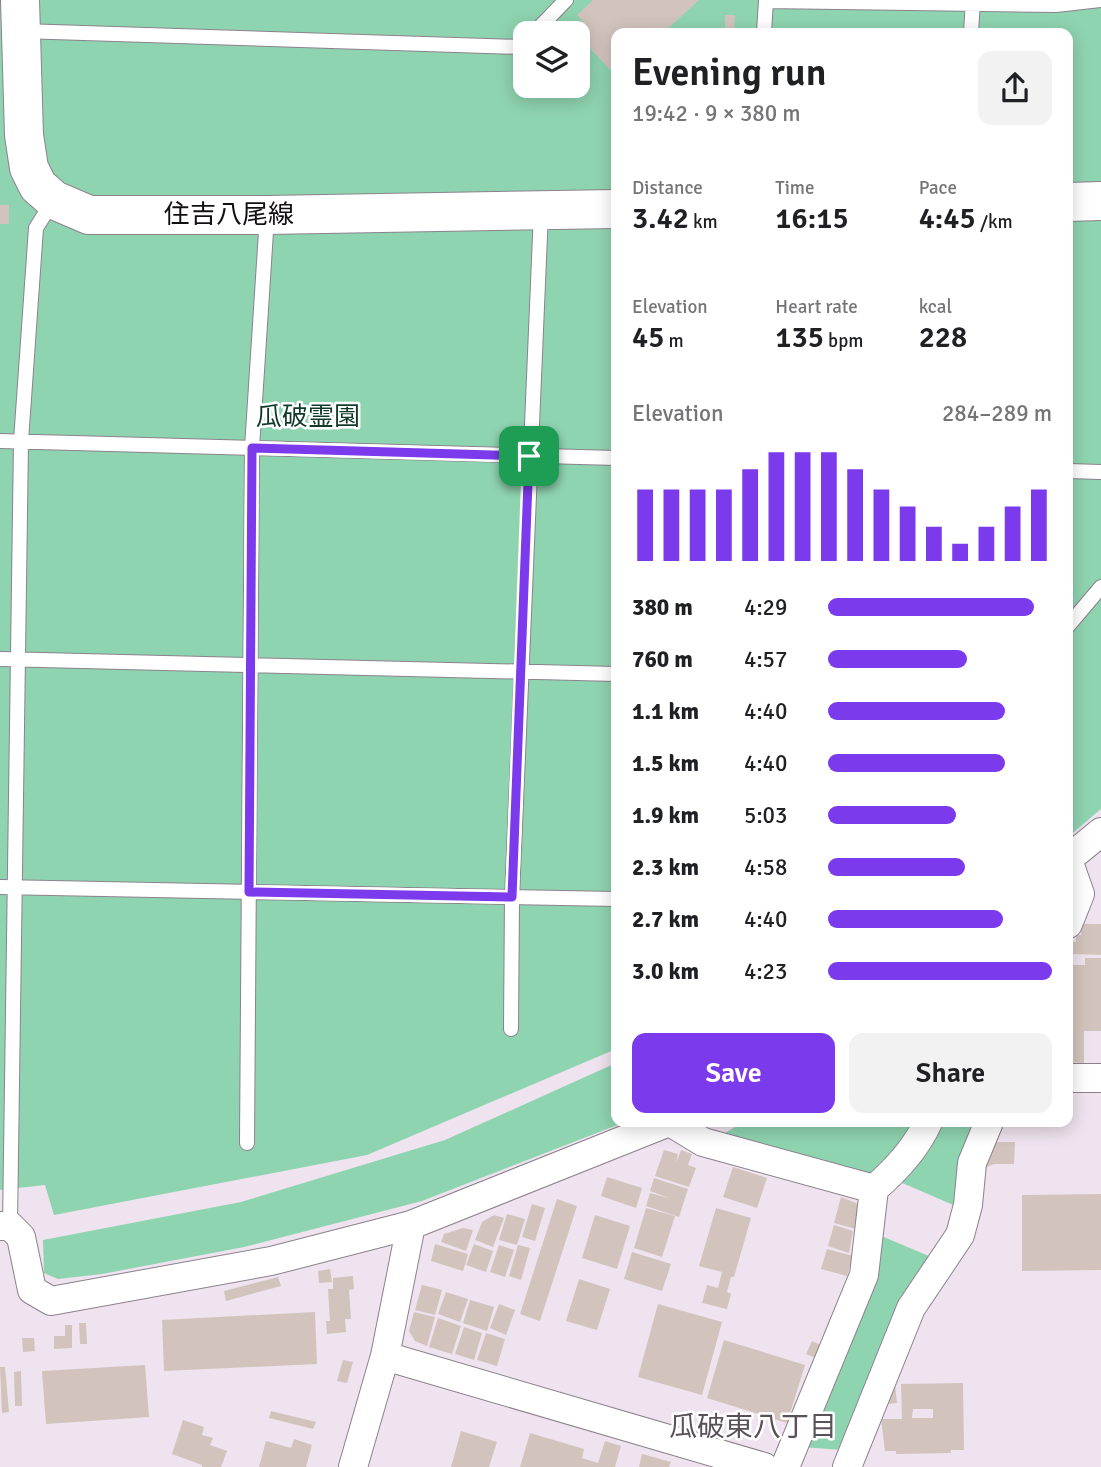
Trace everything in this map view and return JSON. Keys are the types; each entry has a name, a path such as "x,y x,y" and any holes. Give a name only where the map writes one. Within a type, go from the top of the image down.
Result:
{"main road":[{"name":"住吉八尾線","path":"20,15 24,135 29,168 38,186 54,200 89,215 611,209"},
{"path":"1073,202 1101,201"}],"street":[{"path":"1073,856 1101,832"},
{"path":"1073,874 1080,894 1073,912"},
{"path":"1073,1078 1101,1078"},
{"path":"5,1226 21,1237 32,1290 51,1301 271,1261 411,1225 656,1127"},
{"path":"678,1127 703,1142 874,1189"},
{"path":"785,1467 864,1275 874,1189 897,1170 926,1127"},
{"path":"847,1467 911,1308 960,1235 968,1205 972,1163 987,1127"},
{"path":"353,1467 385,1356 411,1225"},
{"path":"385,1356 764,1467"}],"lane":[{"path":"546,21 566,0"},
{"path":"764,28 766,1 1056,5 1100,0"},
{"path":"971,28 972,2"},
{"path":"20,15 513,46"},
{"path":"5,1226 7,887 18,660 21,442 36,228 54,200"},
{"path":"511,1029 512,897 541,210"},
{"path":"247,1143 252,448 267,215"},
{"path":"0,441 611,458"},
{"path":"1073,471 1101,472"},
{"path":"1073,620 1101,587"},
{"path":"0,659 611,674"},
{"path":"7,887 611,899"}],"green space":[{"name":"瓜破霊園","path":"0,0 1101,0 1101,809 1073,833 1073,28 611,28 611,1051 367,1155 54,1215 45,1185 0,1190"},
{"path":"611,1065 612,1127 422,1201 244,1247 102,1274 58,1279 44,1273 43,1240 241,1202 445,1140"},
{"path":"735,1127 915,1127 911,1136 869,1177 720,1136"},
{"path":"935,1127 976,1127 958,1207 900,1182"},
{"path":"879,1235 936,1259 842,1450 802,1447"}],"building":[{"path":"593,0 699,0 668,28 611,28 611,71 590,48 590,21 582,20 577,15"},
{"path":"725,15 735,15 734,28 725,28"},
{"path":"0,205 9,205 9,224 0,224"},
{"path":"1081,924 1101,924 1101,955 1073,954 1073,942 1076,942 1076,935 1081,935"},
{"path":"1085,958 1101,958 1101,1031 1084,1031 1084,1063 1073,1062 1073,965 1085,965"},
{"path":"999,1134 996,1142 1015,1142 1014,1164 994,1164 987,1167 980,1165"},
{"path":"664,1150 678,1154 676,1163 681,1150 692,1154 688,1165 696,1168 689,1187 655,1176"},
{"path":"733,1167 767,1178 757,1208 723,1197"},
{"path":"607,1177 642,1188 636,1208 601,1196"},
{"path":"654,1178 688,1189 679,1217 646,1206 650,1193 669,1198 650,1191"},
{"path":"1101,1194 1101,1270 1022,1271 1022,1195"},
{"path":"841,1197 856,1203 862,1210 856,1229 834,1223"},
{"path":"557,1199 577,1206 540,1321 520,1314"},
{"path":"532,1204 545,1208 535,1241 522,1237"},
{"path":"646,1208 675,1216 662,1257 634,1248"},
{"path":"716,1208 751,1218 727,1292 731,1294 727,1309 702,1303 707,1285 718,1288 722,1272 699,1266"},
{"path":"507,1214 525,1219 517,1245 499,1240"},
{"path":"494,1215 504,1218 493,1247 475,1240 482,1222"},
{"path":"595,1215 630,1226 617,1269 582,1258"},
{"path":"834,1225 853,1231 849,1253 828,1246"},
{"path":"463,1228 473,1230 466,1251 441,1242 444,1234"},
{"path":"435,1244 468,1254 463,1271 431,1261"},
{"path":"474,1244 493,1251 486,1272 466,1265"},
{"path":"499,1245 514,1250 505,1277 490,1272"},
{"path":"518,1245 530,1248 521,1280 509,1276"},
{"path":"827,1249 853,1256 847,1276 821,1269"},
{"path":"632,1252 671,1264 662,1291 624,1279"},
{"path":"330,1269 332,1282 319,1283 318,1271"},
{"path":"353,1276 354,1289 349,1290 351,1319 345,1319 346,1332 327,1334 326,1321 330,1321 328,1289 333,1289 333,1278"},
{"path":"278,1277 281,1286 226,1301 224,1291"},
{"path":"579,1279 610,1289 597,1330 566,1321"},
{"path":"422,1285 442,1290 435,1315 415,1310"},
{"path":"446,1292 468,1299 460,1322 438,1314"},
{"path":"470,1300 494,1307 487,1331 463,1323"},
{"path":"499,1304 515,1310 506,1335 490,1328"},
{"path":"658,1304 722,1322 702,1395 638,1377"},
{"path":"315,1312 317,1364 164,1371 162,1320"},
{"path":"414,1312 435,1317 427,1346 415,1341 409,1331"},
{"path":"438,1318 461,1326 452,1354 429,1347"},
{"path":"79,1323 86,1323 87,1344 80,1344"},
{"path":"65,1325 72,1325 72,1348 54,1349 54,1336 65,1336"},
{"path":"464,1327 482,1333 474,1360 455,1354"},
{"path":"486,1333 505,1339 497,1366 477,1360"},
{"path":"22,1338 34,1338 35,1351 23,1352"},
{"path":"724,1340 805,1365 787,1423 707,1398"},
{"path":"812,1341 823,1346 818,1359 806,1354"},
{"path":"343,1360 353,1362 347,1383 337,1381"},
{"path":"145,1365 149,1417 46,1424 42,1371"},
{"path":"0,1367 5,1367 9,1412 2,1413"},
{"path":"21,1371 22,1406 15,1406 14,1372"},
{"path":"963,1383 964,1450 951,1450 951,1453 896,1454 896,1451 885,1451 881,1419 902,1419 901,1384","holes":["913,1409 933,1409 933,1418 912,1418"]},
{"path":"895,1384 897,1403 887,1404"},
{"path":"271,1411 316,1422 313,1429 269,1418"},
{"path":"183,1420 204,1427 202,1435 213,1438 210,1445 227,1451 221,1467 202,1467 172,1454"},
{"path":"461,1431 497,1442 489,1467 451,1467"},
{"path":"530,1433 584,1449 582,1458 598,1463 605,1441 621,1446 615,1467 520,1467"},
{"path":"294,1439 312,1445 306,1467 259,1467 266,1441 291,1448"},
{"path":"642,1454 671,1462 669,1467 639,1467"}],"district":[{"name":"瓜破東八丁目","path":"753,1426"}],"route":[{"path":"252,448 529,456 523,672 512,897 249,892 252,448"}]}
